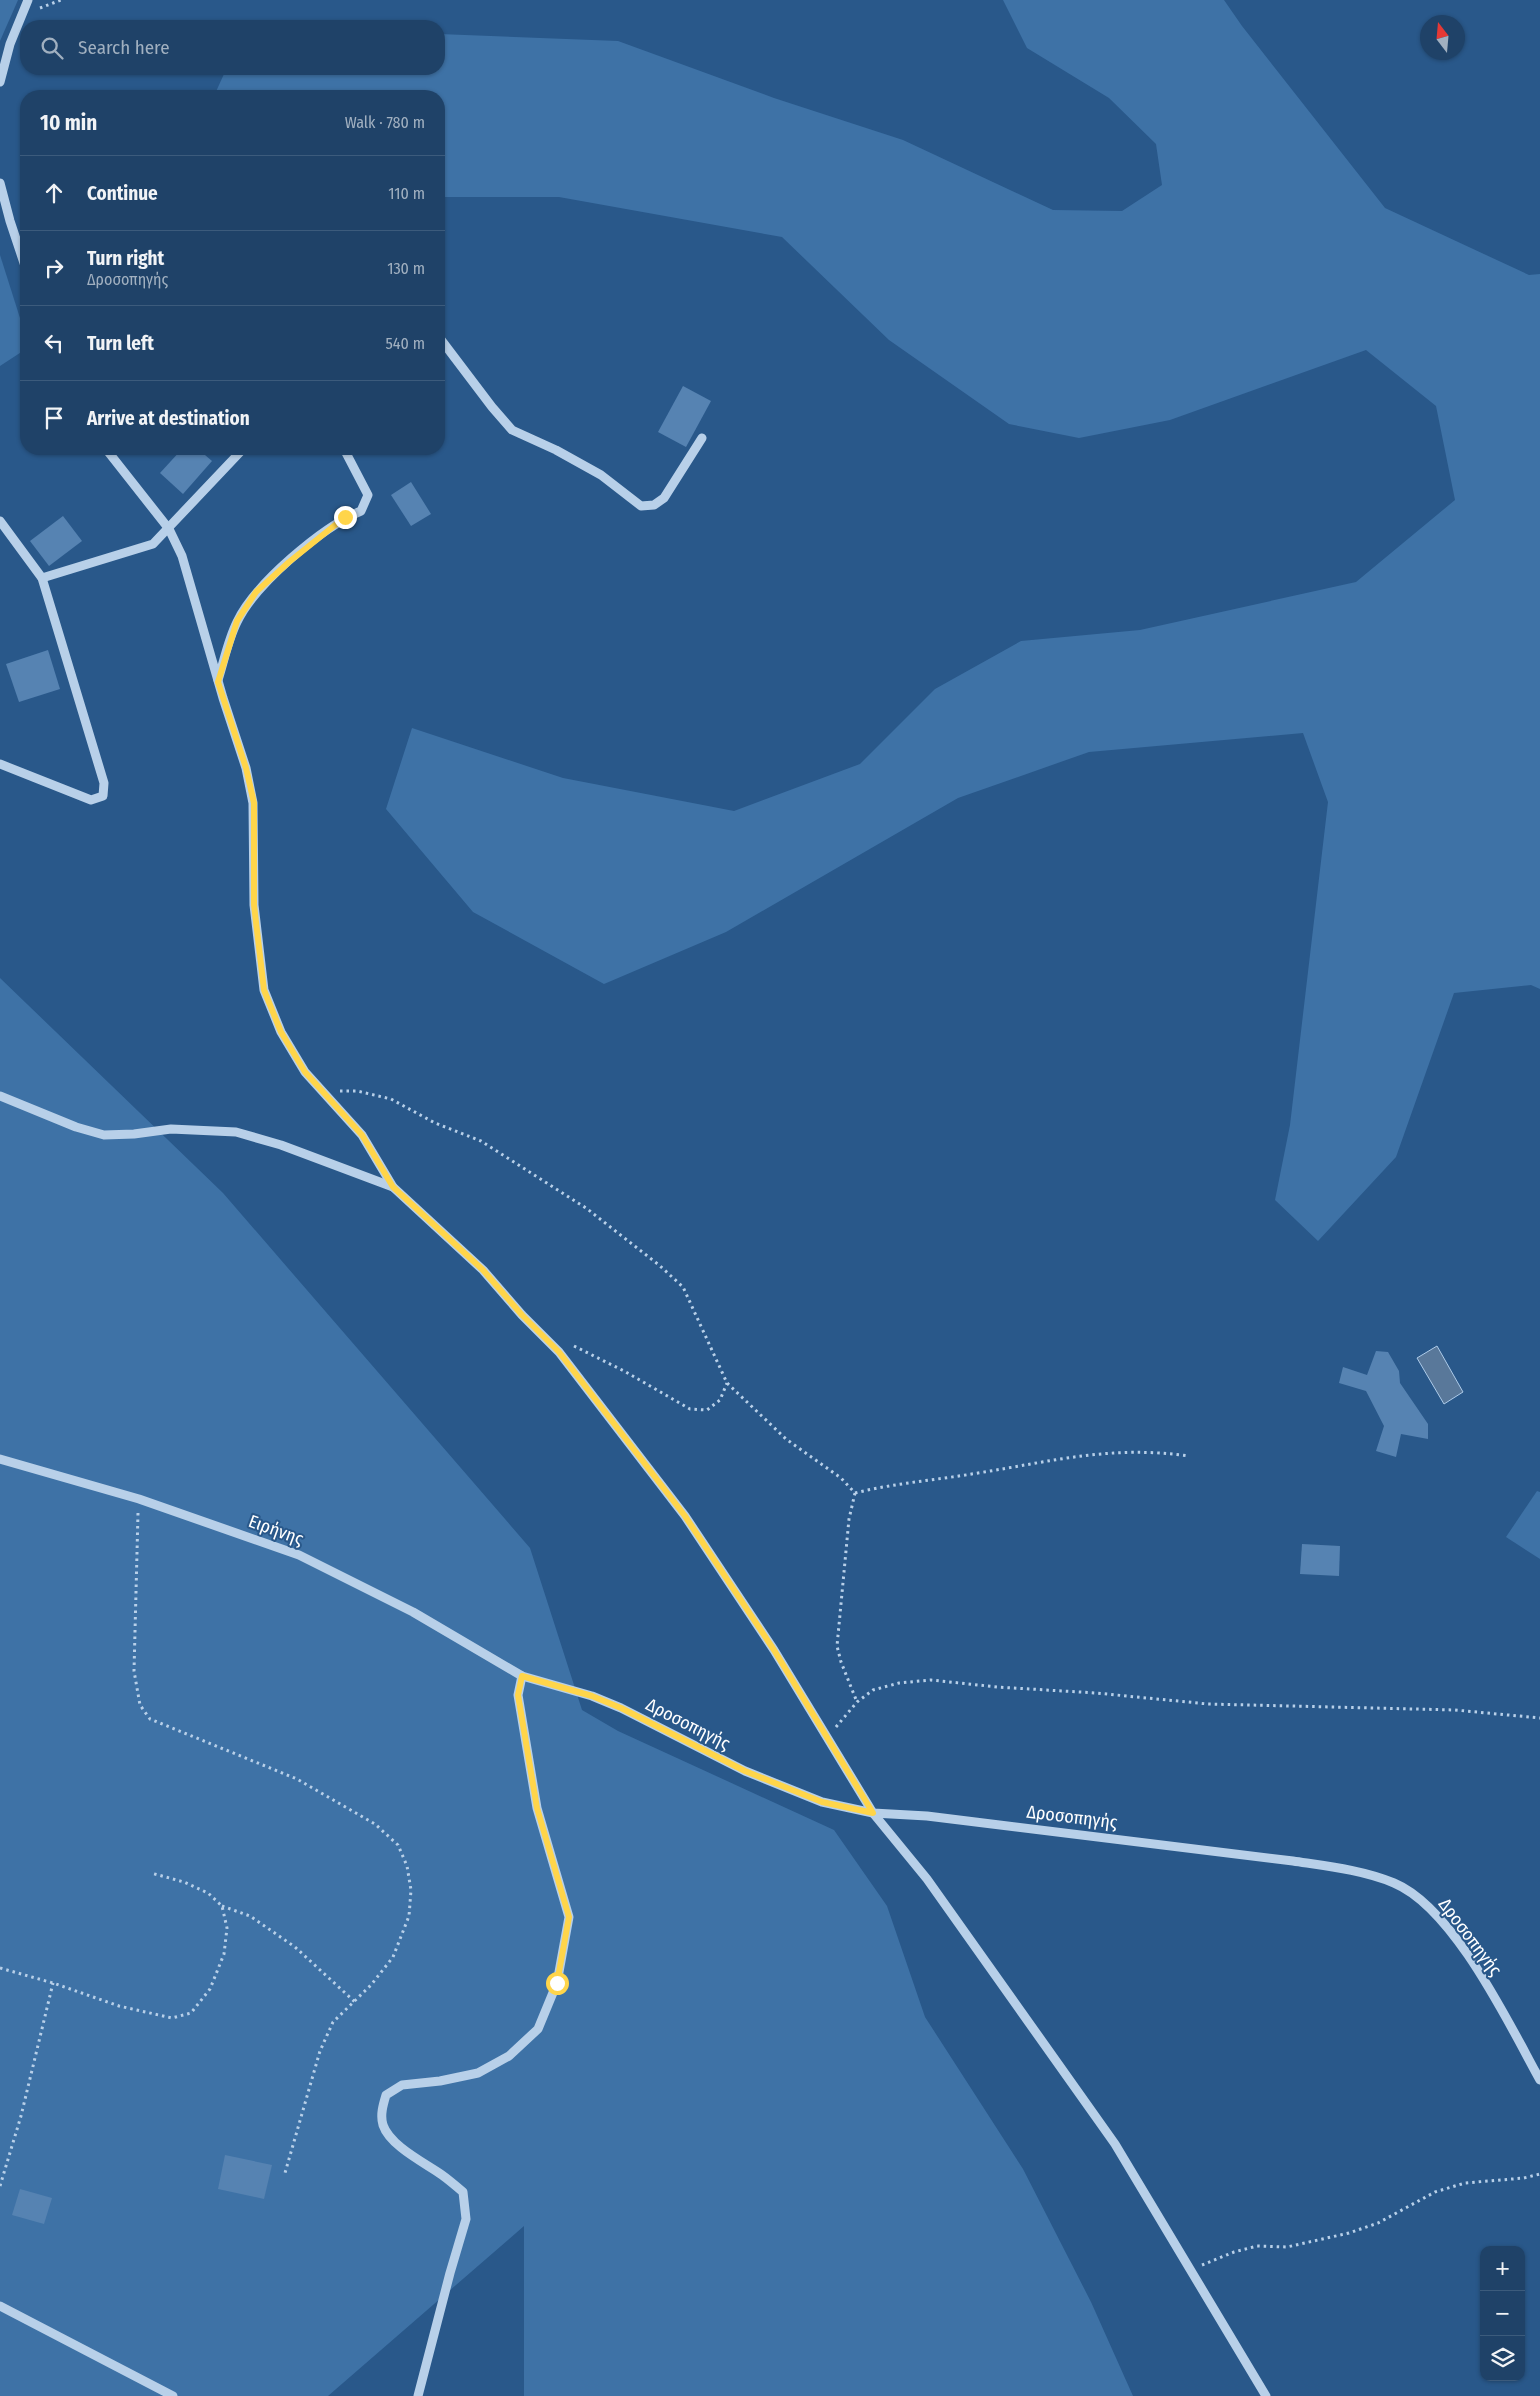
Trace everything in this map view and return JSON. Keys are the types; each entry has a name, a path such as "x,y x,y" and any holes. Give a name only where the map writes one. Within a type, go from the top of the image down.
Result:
{"street":[{"path":"0,82 10,44 28,0"},
{"path":"0,183 20,251"},
{"path":"445,345 512,430 556,450 601,475 641,506 654,505 664,498 702,438"},
{"path":"111,455 169,529 182,556 218,682 246,768 254,803 254,905 264,990 281,1032 305,1072 320,1091 362,1135 393,1187 483,1270 522,1315 559,1352 685,1516 774,1650 873,1813 927,1879 1115,2144 1266,2396"},
{"path":"42,578 153,544 237,455"},
{"path":"218,682 237,621 256,592 345,517 361,511 368,496 347,455"},
{"path":"0,520 42,578 104,783 103,796 91,800 0,764"},
{"path":"0,1096 76,1127 104,1135 134,1134 171,1129 236,1132 281,1145 393,1187"},
{"name":"Ειρήνης","path":"0,1459 139,1499 299,1555 414,1612 522,1676"},
{"path":"418,2396 466,2219 463,2192 442,2175 416,2159 398,2144 383,2126 382,2110 386,2095 402,2085 440,2081 478,2073 508,2056 538,2029 557,1983 565,1951 569,1917 537,1808 518,1695 522,1676"},
{"name":"Δροσοπηγής","path":"522,1676 592,1696 621,1708 745,1771 822,1802 873,1813 927,1816 1284,1860 1352,1871 1394,1883 1417,1896 1438,1917 1465,1951 1490,1991 1540,2080"},
{"path":"0,2306 173,2396"}],"path":[{"path":"320,1091 357,1091 392,1099 436,1123 481,1141 586,1208 660,1265 683,1287 727,1384 786,1440 841,1478 854,1493"},
{"path":"568,1342 690,1409 708,1410 720,1400 727,1384"},
{"path":"854,1493 887,1485 950,1478 1070,1456 1122,1451 1154,1451 1189,1456"},
{"path":"854,1493 849,1519 837,1646 841,1662 857,1702"},
{"path":"139,1499 134,1671 140,1705 150,1719 297,1779 375,1824 398,1845 407,1866 411,1890 409,1916 406,1925 393,1957 355,2002 333,2022 320,2051 285,2173"},
{"path":"828,1738 857,1702 873,1690 899,1683 931,1680 997,1687 1096,1692 1208,1704 1455,1710 1540,1718"},
{"path":"152,1873 184,1882 208,1893 222,1906 250,1916 295,1947 355,2002"},
{"path":"0,1968 53,1983 119,2006 172,2018 191,2013 210,1989 224,1954 227,1928 222,1906"},
{"path":"0,2186 21,2116 53,1983"},
{"path":"1191,2270 1234,2252 1257,2246 1287,2247 1349,2233 1378,2223 1435,2192 1465,2183 1524,2178 1540,2174"}],"shaded area":[{"path":"0,0 18,0 0,41"},
{"path":"1003,0 1224,0 1242,26 1385,208 1529,275 1540,274 1540,989 1531,985 1454,993 1396,1157 1318,1241 1275,1200 1290,1125 1328,802 1303,733 1089,752 958,798 726,932 604,984 473,912 386,809 412,728 563,778 734,811 860,764 935,689 1021,641 1140,630 1356,582 1455,500 1436,406 1366,350 1170,420 1079,438 1009,424 889,340 782,237 559,197 445,197 445,90 217,90 224,75 445,75 445,34 618,41 774,98 903,140 1053,210 1122,211 1162,185 1156,144 1109,98 1027,48"},
{"path":"0,255 20,318 20,353 0,366"},
{"path":"0,978 223,1193 530,1548 582,1710 618,1731 834,1830 887,1906 925,2017 1023,2169 1091,2302 1133,2396 524,2396 524,2226 328,2396 0,2396"},
{"path":"1437,1346 1463,1392 1444,1404 1417,1358"},
{"path":"1537,1491 1540,1492 1540,1559 1506,1537"}],"building":[{"path":"683,386 711,401 686,447 658,432"},
{"path":"176,455 205,455 212,461 183,494 160,473"},
{"path":"411,482 431,514 411,526 391,495"},
{"path":"63,516 82,541 49,566 30,541"},
{"path":"48,650 60,689 19,702 6,664"},
{"path":"1376,1351 1388,1352 1399,1371 1400,1383 1428,1424 1428,1439 1401,1434 1396,1457 1376,1451 1384,1426 1366,1391 1339,1383 1343,1367 1367,1375"},
{"path":"1302,1544 1340,1546 1339,1576 1300,1574"},
{"path":"225,2155 272,2165 264,2199 218,2189"},
{"path":"20,2189 52,2198 44,2224 12,2215"}],"route":[{"path":"345,517 289,562 256,592 237,621 218,682 246,768 254,803 252,844 254,905 264,990 281,1032 305,1072 320,1091 362,1135 393,1187 483,1270 522,1315 559,1352 685,1516 774,1650 873,1813 822,1802 745,1771 621,1708 592,1696 522,1676 518,1695 524,1720 537,1808 558,1873 569,1917 565,1951 557,1983"}]}
